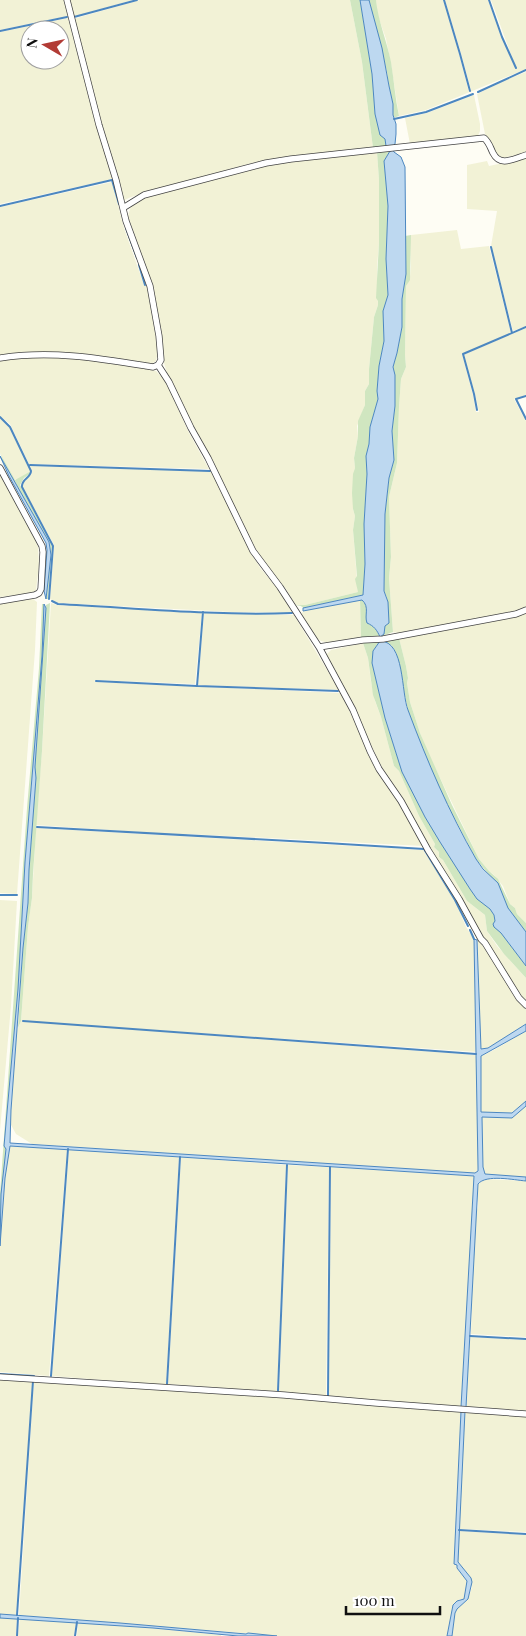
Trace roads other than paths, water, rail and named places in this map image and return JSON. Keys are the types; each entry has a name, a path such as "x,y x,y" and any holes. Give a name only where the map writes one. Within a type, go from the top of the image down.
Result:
{"street":[{"path":"0,358 63,355 95,357 153,367 161,360 159,336 150,286 126,221 67,0"},
{"path":"124,208 144,195 266,163 291,159 437,145 484,138 488,141 497,160 501,161 526,155"},
{"path":"158,364 169,382 190,428 204,452 253,551 280,587 319,647 353,710 379,769 401,801 481,939 519,998 526,1005"},
{"path":"0,468 31,524 43,552 41,589 39,593 0,601"},
{"path":"319,647 382,639 516,614 526,610"},
{"path":"0,1377 284,1394 526,1414"}],"water":[{"path":"360,0 369,0 382,48 396,124 395,144 393,146 386,146 385,139 380,135 375,114 372,74"},
{"path":"393,150 401,157 405,167 406,274 402,299 402,327 393,367 395,375 395,406 392,431 394,460 389,478 385,514 384,591 388,602 389,623 385,626 384,634 380,637 375,628 367,623 366,605 362,600 303,611 303,608 363,595 366,456 370,427 378,399 379,366 384,341 383,311 388,295 386,259 388,206 384,161 390,151"},
{"path":"0,456 49,542 51,555 46,599 44,591 46,543"},
{"path":"44,604 46,608 35,767 36,778 10,1143 475,1173 478,1171 478,1167 474,939 477,940 481,1049 488,1048 526,1024 526,1031 481,1056 481,1112 512,1113 526,1101 526,1106 512,1118 482,1117 483,1167 485,1174 526,1177 526,1181 494,1178 487,1179 478,1184 466,1407 461,1407 474,1176 10,1146 5,1178 0,1246 1,1194 6,1149 4,1146 18,989 25,862 42,656"},
{"path":"380,641 388,643 394,649 398,658 408,710 431,767 457,823 476,859 483,869 498,883 508,908 526,932 526,966 501,933 494,927 494,915 490,909 477,899 470,889 425,817 402,772 385,718 372,663 373,651"},
{"path":"461,1411 465,1411 458,1562 472,1582 468,1599 455,1613 452,1636 447,1636 453,1605 457,1601 464,1599 467,1581 457,1568 457,1565 454,1564"},
{"path":"0,1614 277,1636 238,1636 153,1628 0,1618"}],"waterway":[{"path":"74,17 137,0"},
{"path":"444,0 470,91"},
{"path":"489,0 502,37 516,68"},
{"path":"0,31 67,17"},
{"path":"478,92 526,70"},
{"path":"394,119 426,112 473,94"},
{"path":"0,206 112,180 119,204"},
{"path":"126,228 137,258"},
{"path":"491,247 512,333"},
{"path":"139,265 145,285"},
{"path":"477,410 463,354 526,327"},
{"path":"526,396 516,399 526,419"},
{"path":"0,417 10,427 31,471 23,482 22,487 53,546 49,599"},
{"path":"30,465 210,471"},
{"path":"52,601 58,604 175,611 292,613"},
{"path":"96,681 197,686 203,612"},
{"path":"198,686 338,691"},
{"path":"37,827 424,849 455,900 468,926"},
{"path":"0,895 17,895"},
{"path":"470,930 474,939"},
{"path":"23,1021 476,1054"},
{"path":"51,1376 68,1149"},
{"path":"167,1384 180,1157"},
{"path":"278,1391 287,1165"},
{"path":"328,1396 330,1167"},
{"path":"470,1336 526,1339"},
{"path":"0,1374 34,1376"},
{"path":"17,1615 33,1381"},
{"path":"459,1530 526,1534"},
{"path":"17,1636 18,1618"},
{"path":"75,1636 77,1622"}]}
